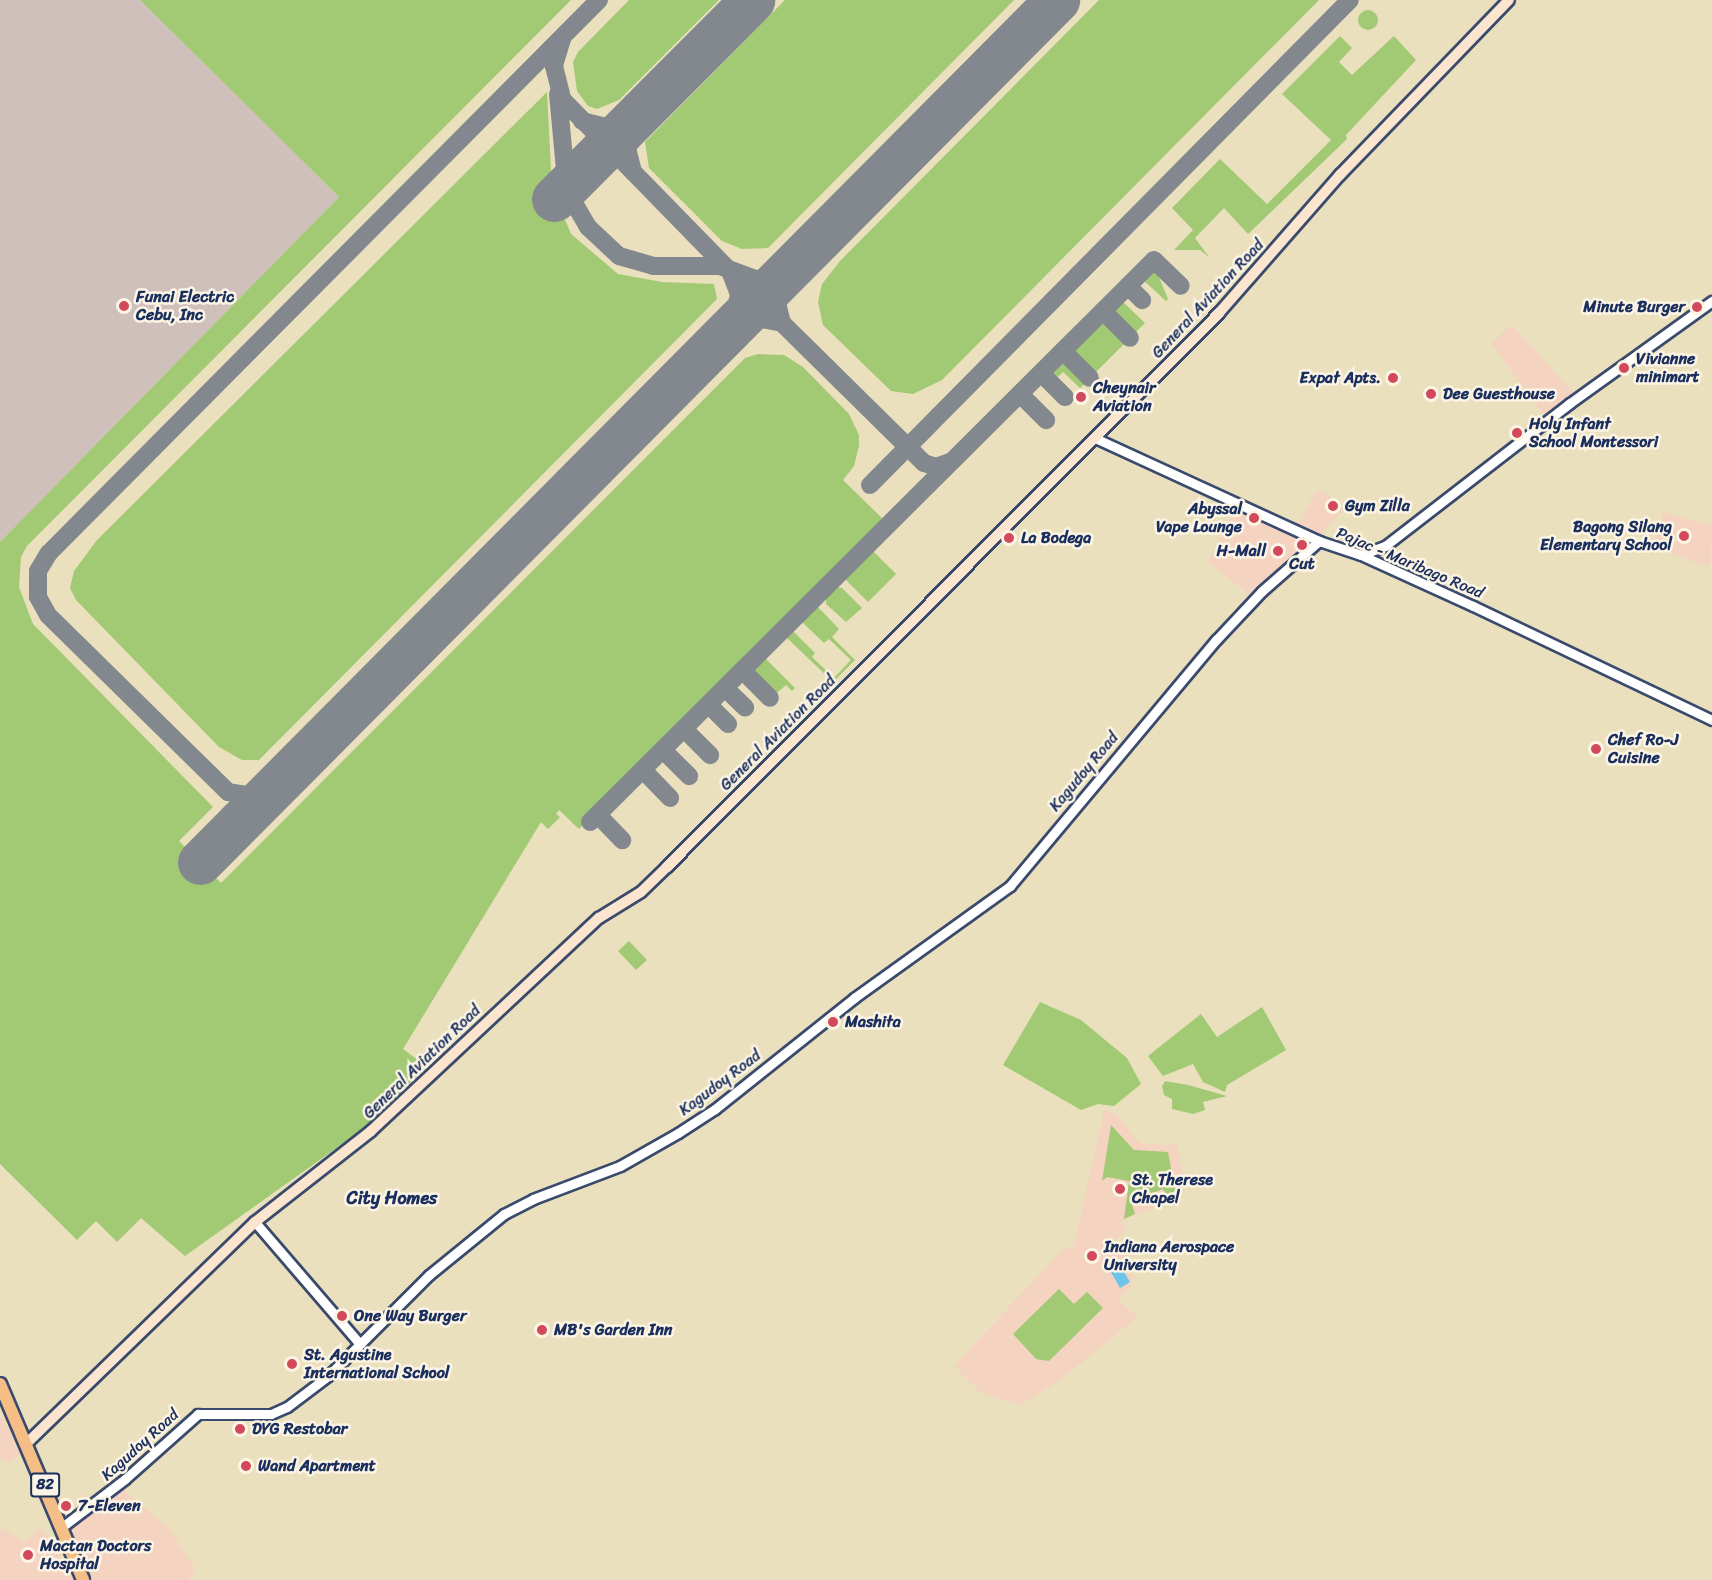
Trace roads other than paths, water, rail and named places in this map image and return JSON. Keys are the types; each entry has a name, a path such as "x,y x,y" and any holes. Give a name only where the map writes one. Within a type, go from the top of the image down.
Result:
{"main road":[{"name":"General Aviation Road","path":"27,1443 255,1222 371,1131 599,918 641,892 1220,313 1332,183 1509,0"},
{"name":"82","path":"0,1384 27,1443 83,1580"}],"street":[{"path":"1361,555 1385,546 1562,408 1712,301"},
{"name":"Pajac - Maribago Road","path":"1095,438 1319,541 1382,564 1712,720"},
{"name":"Kagudoy Road","path":"62,1527 125,1479 198,1414 271,1414 313,1388 429,1275 504,1214 532,1199 620,1166 696,1121 854,998 1010,886 1216,640 1262,591 1319,541"},
{"path":"1382,564 1385,546"},
{"path":"255,1222 360,1344"}],"water":[{"path":"1118,1262 1130,1282 1120,1288 1108,1267"}],"place":[{"name":"Funai Electric Cebu, Inc","path":"124,306"},
{"name":"Minute Burger","path":"1697,307"},
{"name":"Vivianne minimart","path":"1624,368"},
{"name":"Expat Apts.","path":"1393,378"},
{"name":"Dee Guesthouse","path":"1431,394"},
{"name":"Cheynair Aviation","path":"1081,397"},
{"name":"Holy Infant School Montessori","path":"1517,433"},
{"name":"Gym Zilla","path":"1333,506"},
{"name":"Abyssal Vape Lounge","path":"1254,518"},
{"name":"Bagong Silang Elementary School","path":"1684,536"},
{"name":"La Bodega","path":"1009,538"},
{"name":"Cut","path":"1302,545"},
{"name":"H-Mall","path":"1278,551"},
{"name":"Chef Ro-J Cuisine","path":"1596,749"},
{"name":"Mashita","path":"833,1022"},
{"name":"St. Therese Chapel","path":"1120,1189"},
{"name":"Indiana Aerospace University","path":"1092,1256"},
{"name":"One Way Burger","path":"342,1316"},
{"name":"MB's Garden Inn","path":"542,1330"},
{"name":"St. Agustine International School","path":"292,1364"},
{"name":"DYG Restobar","path":"240,1429"},
{"name":"Wand Apartment","path":"246,1466"},
{"name":"7-Eleven","path":"66,1506"},
{"name":"Mactan Doctors Hospital","path":"28,1555"}],"district":[{"name":"City Homes","path":"392,1198"}]}
